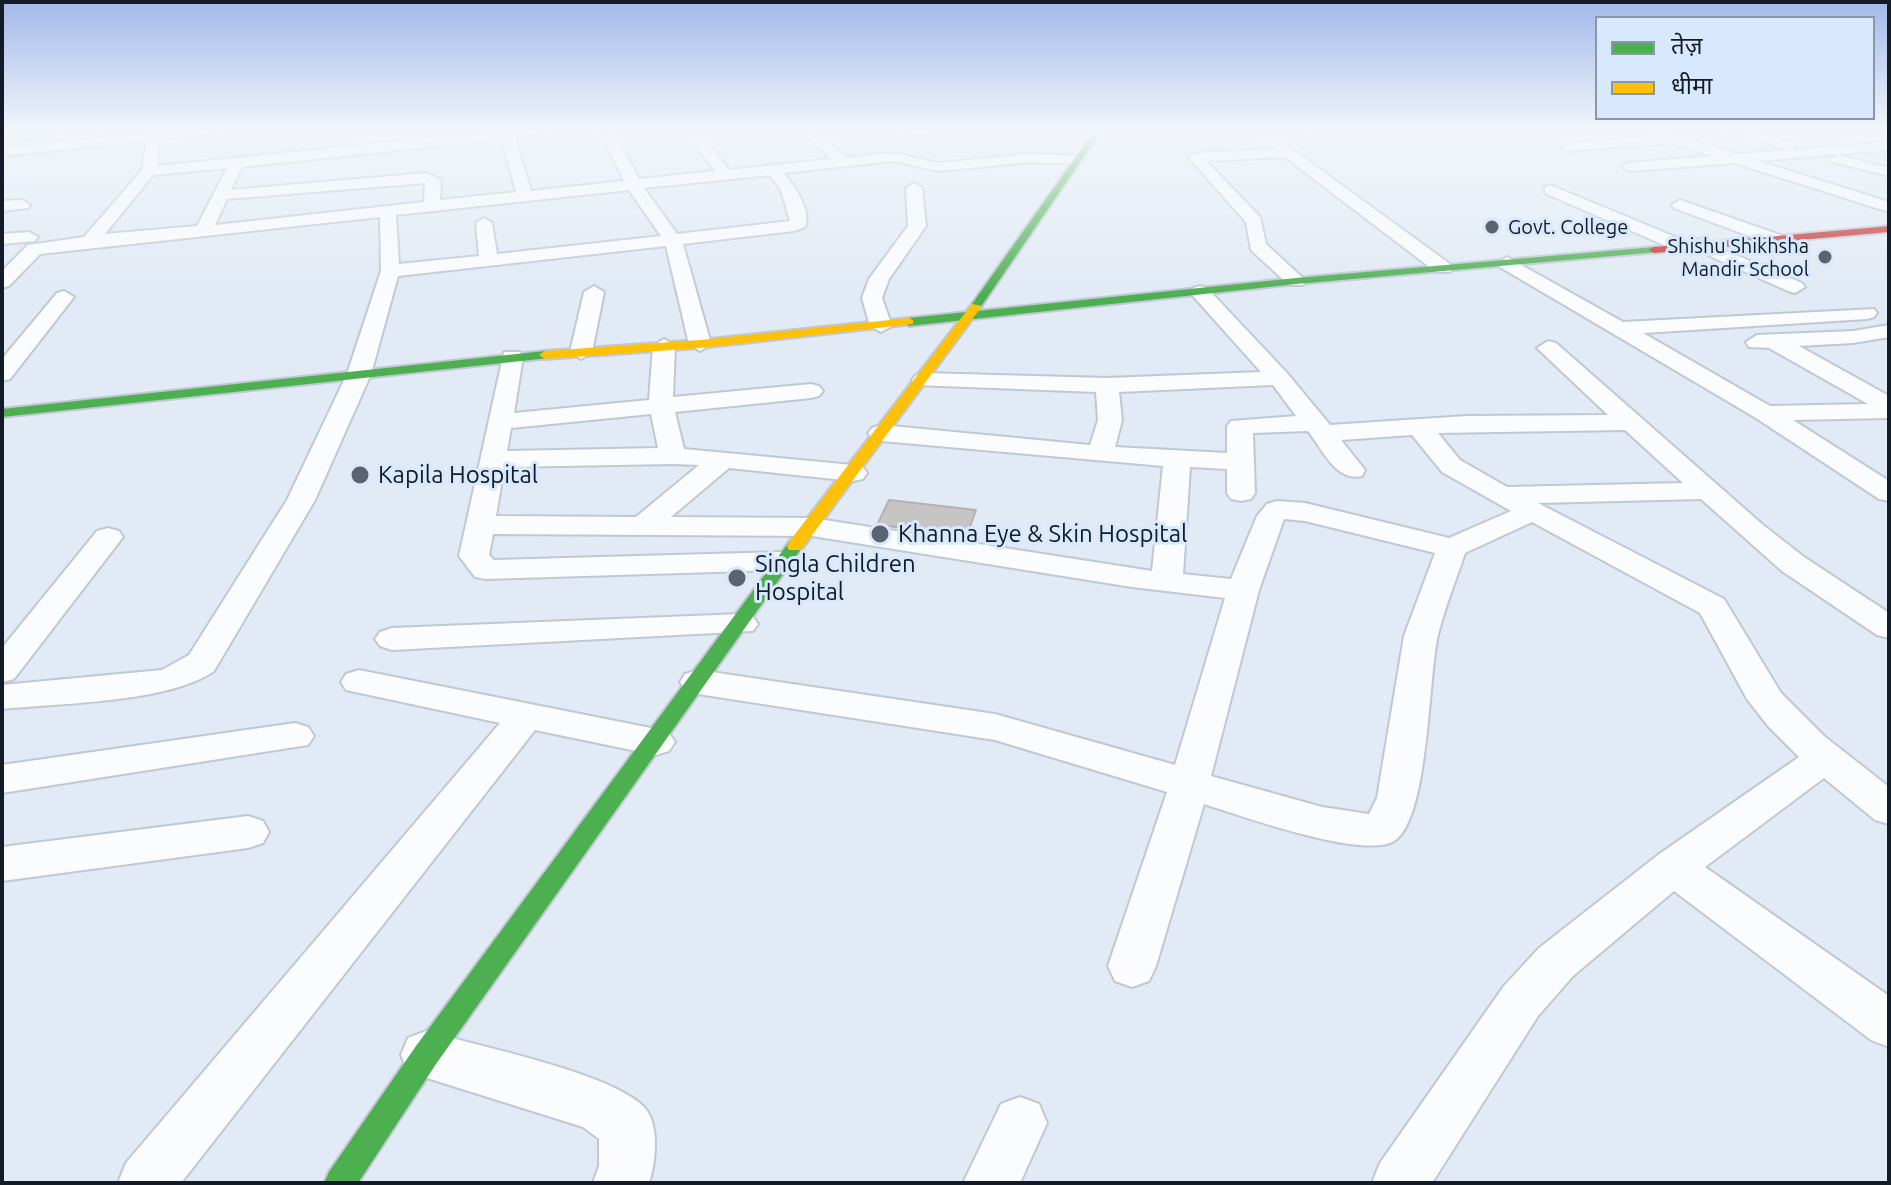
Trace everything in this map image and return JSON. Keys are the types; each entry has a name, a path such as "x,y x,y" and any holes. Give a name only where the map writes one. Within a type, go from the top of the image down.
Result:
{"main road":[{"path":"340,1183 426,1055 741,624 781,561 812,527 924,380 1059,185"},
{"path":"2,413 512,357 700,344 1296,281 1889,229"}],"street":[{"path":"90,241 137,185"},
{"path":"203,231 227,185"},
{"path":"223,195 339,185"},
{"path":"432,206 433,185"},
{"path":"522,185 525,196"},
{"path":"2,282 12,264 39,247 631,185"},
{"path":"634,185 673,240 700,344"},
{"path":"390,271 799,223 785,185"},
{"path":"1221,185 1254,221 1257,246 1296,281"},
{"path":"1332,185 1443,268"},
{"path":"1820,185 1889,207"},
{"path":"1838,191 1889,187"},
{"path":"881,326 872,298 879,279 917,226 914,188"},
{"path":"1550,190 1795,287"},
{"path":"2,206 22,205"},
{"path":"1680,205 1774,239"},
{"path":"2,697 165,681 186,674 202,663 301,500 359,374 390,271 388,211"},
{"path":"484,223 489,259"},
{"path":"2,239 29,237"},
{"path":"1507,263 1765,413 1886,489"},
{"path":"581,352 594,292"},
{"path":"1200,292 1279,378 1352,470"},
{"path":"2,374 64,297"},
{"path":"1621,328 1878,312 1889,321"},
{"path":"1652,346 1853,337 1889,331"},
{"path":"1853,337 1889,350"},
{"path":"1773,341 1889,408"},
{"path":"664,346 661,406 673,456"},
{"path":"1548,348 1793,564 1889,628"},
{"path":"512,357 474,556 486,570 781,561"},
{"path":"924,380 1107,385 1279,378"},
{"path":"1209,381 1240,426 1241,493"},
{"path":"1100,454 1110,420 1107,385"},
{"path":"499,422 811,391"},
{"path":"1765,413 1889,408"},
{"path":"1240,426 1419,427 1631,422"},
{"path":"1419,427 1451,466 1712,606 1726,623 1766,700 1791,728 1889,809"},
{"path":"881,433 1100,454 1240,462"},
{"path":"493,459 673,456 853,473"},
{"path":"644,525 723,459"},
{"path":"1167,581 1177,460"},
{"path":"1503,496 1708,491"},
{"path":"1132,966 1189,786 1243,590 1271,516 1277,510 1305,512 1452,548 1534,511"},
{"path":"479,525 812,527 1243,590"},
{"path":"2,671 108,537"},
{"path":"698,682 995,727 1039,737 1189,786 1356,831 1379,830 1389,820 1397,798 1421,636 1452,548"},
{"path":"392,639 741,624"},
{"path":"359,682 656,742"},
{"path":"146,1183 527,715"},
{"path":"2,779 295,736"},
{"path":"1400,1183 1521,1001 1556,962 1673,867 1826,757"},
{"path":"2,864 248,832"},
{"path":"1673,867 1889,1024"},
{"path":"426,1055 598,1106 626,1126 627,1166 621,1183"},
{"path":"991,1183 1020,1123"}],"building":[{"path":"889,500 976,510 967,535 877,525"}],"traffic: fast":[{"path":"976,306 1060,185"},
{"path":"909,322 1296,281 1654,250"},
{"path":"2,413 545,355"},
{"path":"340,1183 426,1055 795,546"}],"traffic: slow":[{"path":"795,546 976,306"},
{"path":"545,355 700,344 909,322"}],"traffic: jam":[{"path":"1654,250 1889,229"}],"place":[{"name":"Govt. College","path":"1492,227"},
{"name":"Shishu Shikhsha Mandir School","path":"1825,257"},
{"name":"Kapila Hospital","path":"360,475"},
{"name":"Khanna Eye & Skin Hospital","path":"880,534"},
{"name":"Singla Children Hospital","path":"737,578"}]}
